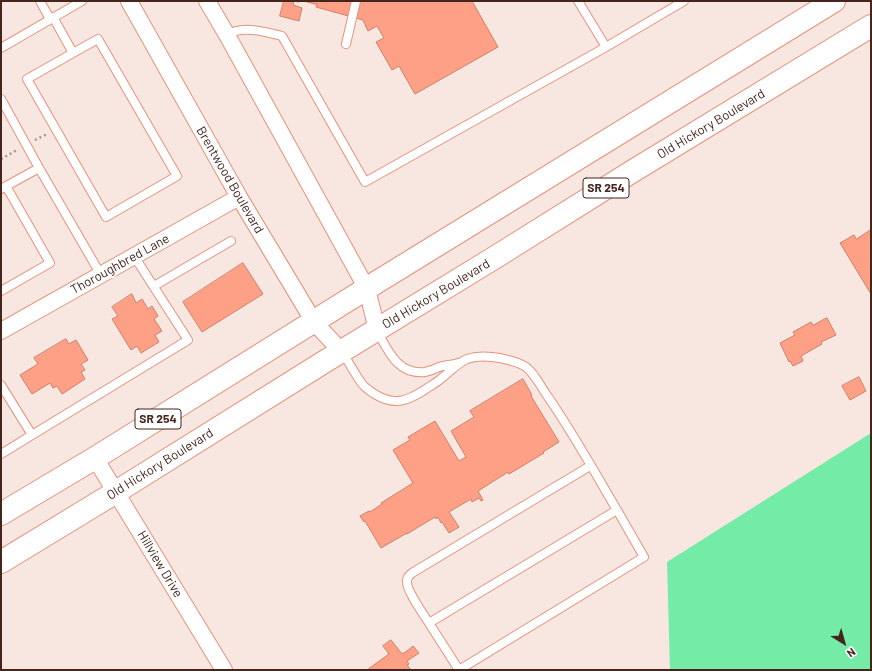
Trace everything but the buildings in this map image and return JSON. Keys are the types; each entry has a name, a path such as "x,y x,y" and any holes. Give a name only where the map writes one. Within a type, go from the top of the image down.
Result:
{"main road":[{"name":"SR 254","path":"1,514 96,458 834,1"},
{"name":"Old Hickory Boulevard","path":"1,562 341,351 871,26"}],"street":[{"name":"Brentwood Boulevard","path":"129,1 239,197 314,322 341,351"},
{"path":"207,1 367,289 377,330"},
{"path":"218,1 227,35"},
{"name":"Thoroughbred Lane","path":"1,331 239,197"},
{"name":"Hillview Drive","path":"96,458 224,670"}],"lane":[{"path":"40,1 73,53"},
{"path":"1,48 82,1"},
{"path":"346,44 356,1"},
{"path":"578,1 606,47"},
{"path":"227,35 237,30 244,30 282,36 365,182 606,47 684,1"},
{"path":"98,39 177,176 106,216 27,79 73,53 98,39"},
{"path":"1,98 39,168 101,275"},
{"path":"1,291 50,263 4,188 39,168"},
{"path":"154,286 231,241"},
{"path":"1,454 188,340 134,256"},
{"path":"377,330 394,359 401,366 410,370 424,372 483,356 492,356 514,361 526,367 532,373 553,403 644,556 459,670 429,623 408,586 408,577 590,466"},
{"path":"341,351 364,385 376,395 396,401 414,396 438,381 460,363"},
{"path":"1,385 32,435"},
{"path":"429,623 617,510"}],"green space":[{"path":"871,433 871,670 670,670 667,562"}]}
